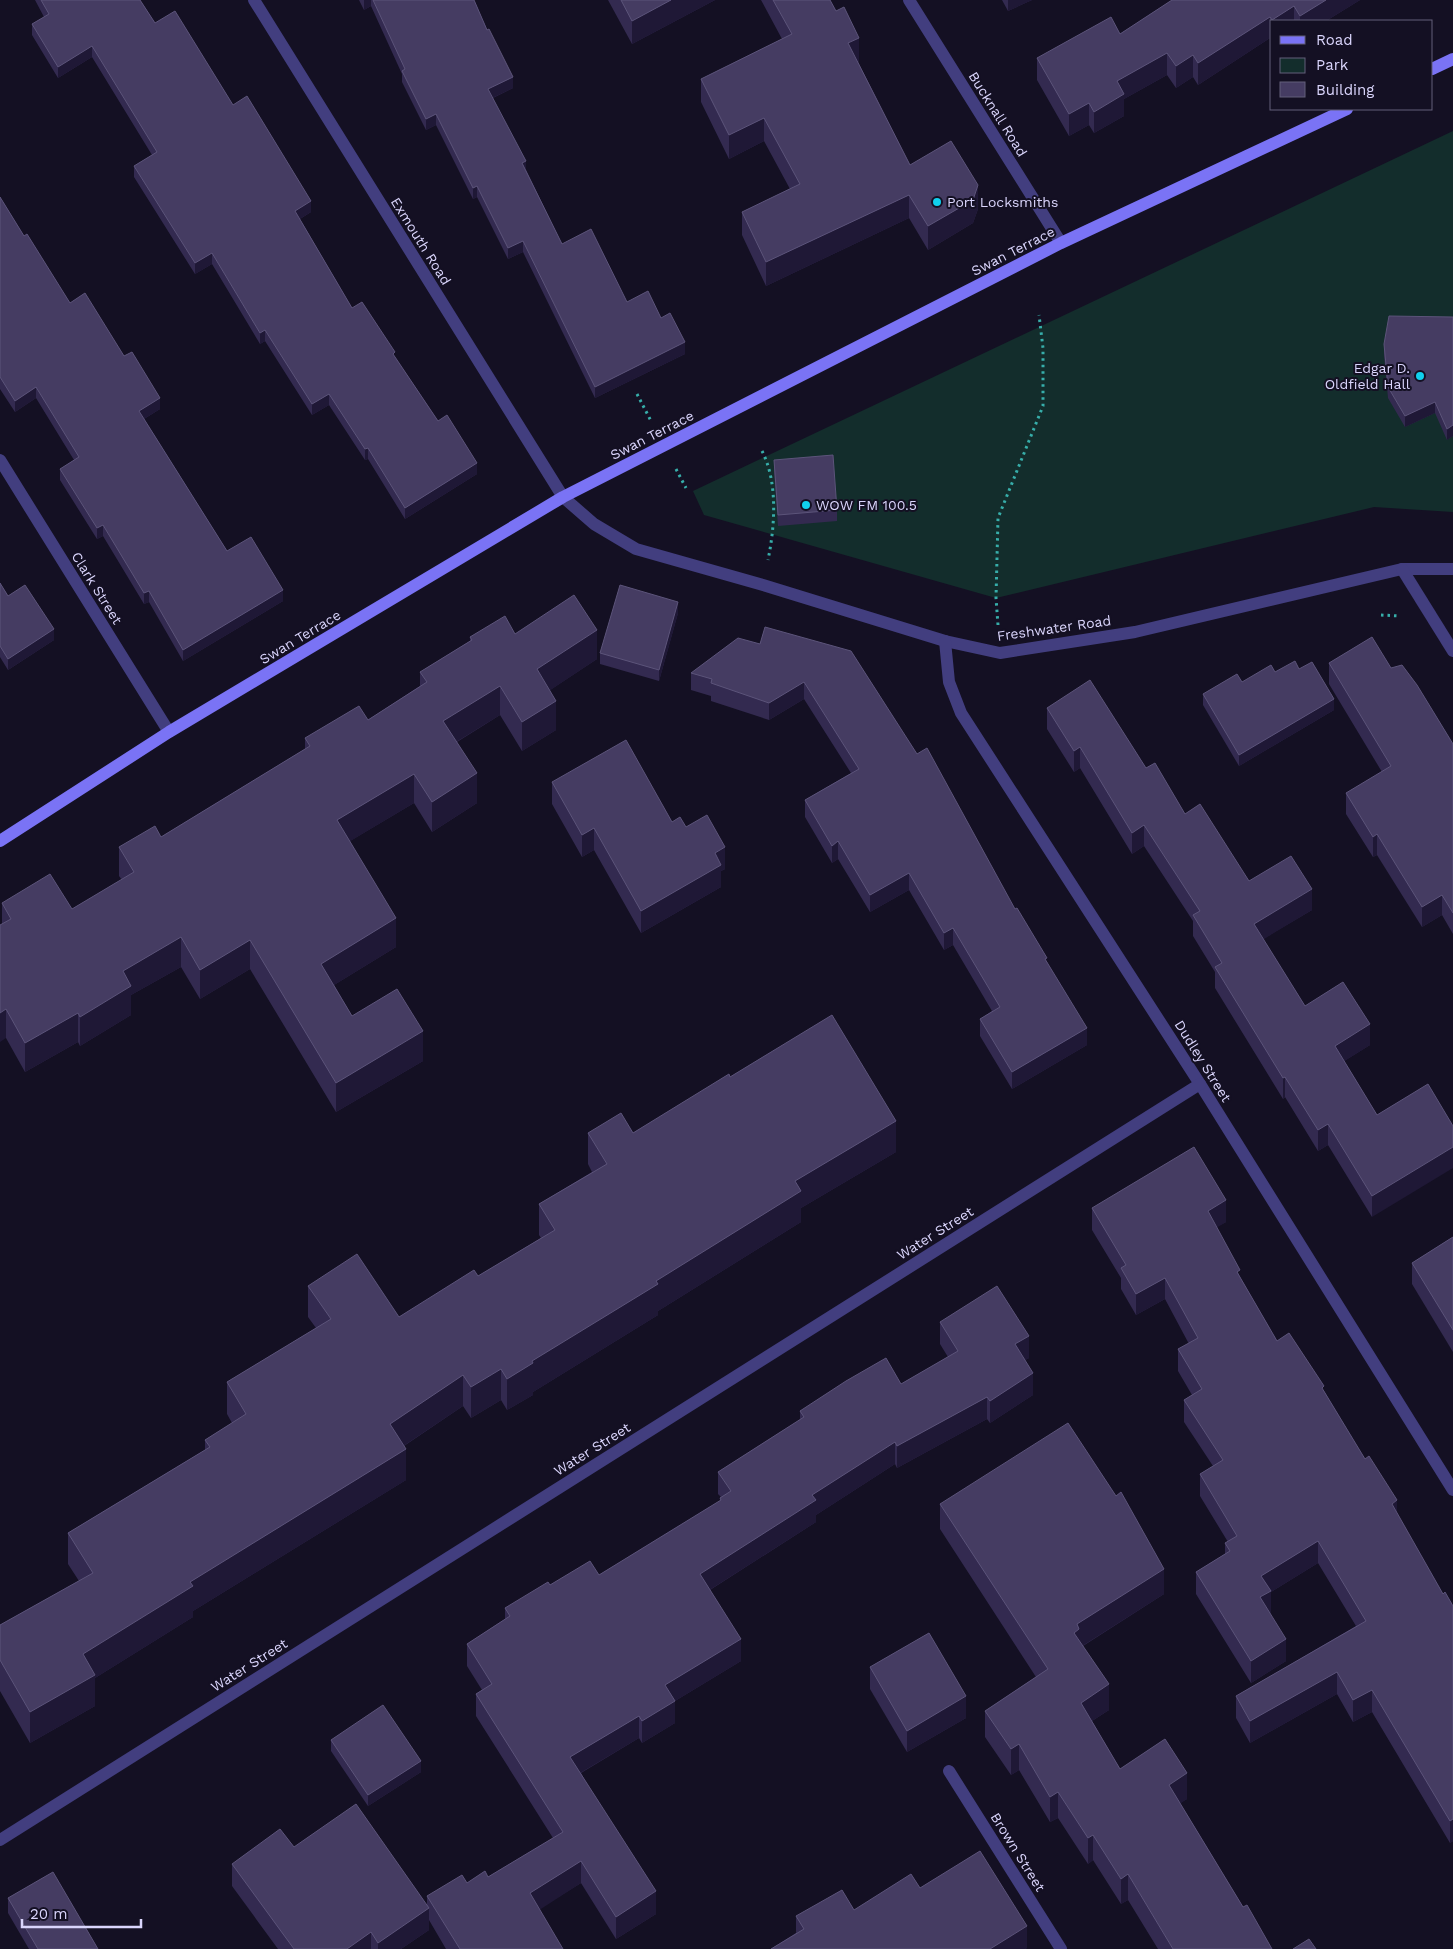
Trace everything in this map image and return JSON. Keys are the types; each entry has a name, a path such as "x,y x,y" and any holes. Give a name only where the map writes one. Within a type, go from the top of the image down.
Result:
{"street":[{"name":"Exmouth Road","path":"254,0 563,498"},
{"name":"Bucknall Road","path":"910,0 1061,243"},
{"path":"1433,69 1453,59"},
{"name":"Swan Terrace","path":"0,841 168,732 563,498 1061,243 1345,110"},
{"name":"Clark Street","path":"0,460 168,732"},
{"name":"Freshwater Road","path":"563,498 594,524 636,549 763,585 945,642 1000,653 1134,632 1402,569 1453,569"},
{"path":"1402,569 1453,651"},
{"name":"Dudley Street","path":"945,642 949,682 962,713 1200,1084 1453,1490"},
{"name":"Water Street","path":"0,1840 1200,1084"},
{"name":"Brown Street","path":"949,1771 1061,1949"}],"path":[{"path":"1000,653 996,598 998,518 1044,406 1043,348 1039,315"},
{"path":"762,451 771,467 773,490 773,538 763,585"}],"green space":[{"path":"1453,131 1453,512 1374,507 996,598 704,515 693,491"}],"building":[{"path":"41,0 140,0 155,23 175,11 233,105 247,96 311,201 295,211 352,308 362,302 395,352 393,354 438,421 447,415 477,463 405,508 368,448 365,449 329,394 312,404 265,330 260,333 212,253 195,263 134,166 157,152 92,46 58,67 32,24 49,14"},
{"path":"373,0 474,0 487,30 489,29 513,77 488,89 526,161 522,163 562,244 591,229 627,302 648,291 661,318 670,313 685,342 595,387 523,241 508,248 477,186 473,188 436,114 426,119 402,71 405,69"},
{"path":"621,0 671,0 632,21"},
{"path":"773,0 830,0 836,11 844,7 859,38 848,43 910,165 951,141 978,185 973,200 928,226 909,195 766,262 742,212 800,184 764,118 729,135 701,79 792,34"},
{"path":"1172,0 1326,0 1300,16 1294,6 1272,20 1270,17 1198,63 1193,55 1176,66 1167,53 1117,81 1124,94 1094,112 1089,103 1069,114 1037,58 1111,17 1120,34"},
{"path":"0,197 24,236 27,234 70,303 85,293 124,356 132,352 160,398 139,411 227,551 251,537 283,590 183,650 149,591 144,593 103,525 97,528 60,469 79,457 36,387 15,401 0,377"},
{"name":"Edgar D. Oldfield Hall","path":"1389,316 1453,317 1453,425 1447,429 1435,402 1405,416 1388,387 1384,344"},
{"name":"WOW FM 100.5","path":"833,455 837,510 778,515 774,460"},
{"path":"0,583 8,596 25,585 54,629 8,659 0,646"},
{"path":"620,585 678,602 659,670 600,653"},
{"path":"574,595 597,630 537,669 556,701 522,722 500,686 443,721 477,773 432,802 414,774 337,820 396,918 321,964 352,1016 397,989 423,1031 336,1083 250,940 200,970 181,937 123,971 131,986 80,1017 78,1013 25,1043 6,1009 0,1013 0,925 11,919 2,903 50,874 72,909 134,872 119,847 155,826 161,837 310,746 305,738 359,706 368,720 427,682 420,672 472,640 470,637 505,616 515,634"},
{"path":"765,627 851,651 917,754 927,748 1015,909 1017,908 1047,958 1045,959 1087,1028 1012,1072 980,1019 1000,1007 953,928 944,933 909,873 870,895 838,841 832,846 805,800 859,769 804,682 769,703 711,683 712,679 691,673 738,638 760,644"},
{"path":"1372,637 1391,668 1402,665 1417,685 1453,744 1453,913 1442,895 1422,907 1377,834 1373,837 1346,793 1391,766 1329,663"},
{"path":"1295,661 1299,669 1312,662 1334,699 1239,755 1203,694 1237,674 1242,682 1271,665 1275,672"},
{"path":"1090,680 1146,768 1155,763 1185,814 1200,804 1249,881 1291,856 1312,889 1254,924 1305,1006 1343,982 1370,1024 1335,1046 1377,1115 1428,1084 1453,1126 1453,1147 1372,1196 1328,1124 1318,1130 1285,1077 1283,1078 1215,967 1222,963 1193,915 1200,911 1144,825 1132,833 1080,747 1074,751 1047,708"},
{"path":"626,740 672,822 680,817 686,827 707,815 725,847 715,853 721,865 641,911 594,828 582,835 552,782"},
{"path":"832,1015 896,1121 795,1181 801,1191 656,1281 658,1284 532,1361 533,1363 507,1379 501,1369 471,1387 463,1375 390,1424 406,1449 190,1582 193,1586 83,1654 95,1675 30,1712 0,1660 0,1625 93,1573 68,1533 210,1447 205,1440 246,1414 227,1382 331,1319 308,1286 357,1254 399,1317 474,1270 478,1276 555,1230 539,1204 607,1164 588,1133 621,1113 633,1133 729,1074 730,1077"},
{"path":"1194,1147 1226,1200 1208,1211 1240,1270 1237,1272 1277,1341 1289,1333 1324,1386 1322,1388 1365,1459 1369,1456 1397,1500 1392,1504 1443,1594 1445,1592 1453,1606 1453,1819 1450,1821 1372,1690 1353,1700 1337,1672 1250,1721 1236,1696 1366,1621 1318,1541 1261,1576 1271,1591 1260,1597 1286,1639 1251,1661 1196,1572 1230,1551 1225,1543 1237,1536 1200,1474 1223,1460 1184,1400 1202,1389 1178,1349 1198,1338 1165,1278 1136,1294 1121,1268 1126,1265 1092,1208"},
{"path":"1453,1237 1453,1330 1412,1263"},
{"path":"997,1286 1029,1336 1015,1344 1033,1373 990,1401 987,1397 897,1446 895,1442 812,1495 816,1500 700,1574 741,1639 665,1685 675,1701 642,1721 639,1716 570,1757 656,1891 616,1917 581,1861 530,1893 563,1949 460,1949 427,1896 462,1875 467,1883 485,1871 488,1877 563,1832 476,1694 492,1684 467,1644 510,1616 505,1608 548,1582 550,1585 590,1561 599,1575 721,1500 720,1498 731,1491 718,1472 804,1417 800,1411 846,1381 886,1358 901,1384 958,1351 940,1322"},
{"path":"1068,1423 1116,1496 1121,1492 1164,1569 1077,1624 1079,1629 1074,1633 1109,1684 1081,1703 1120,1769 1165,1739 1187,1773 1169,1785 1243,1907 1247,1905 1272,1949 1173,1949 1128,1874 1121,1879 1093,1835 1088,1838 1058,1792 1050,1797 1019,1744 1011,1749 985,1711 1048,1669 940,1504"},
{"path":"929,1633 966,1696 907,1731 870,1667"},
{"path":"383,1705 421,1761 368,1795 331,1740"},
{"path":"356,1804 429,1908 378,1943 371,1932 347,1949 294,1949 232,1864 280,1829 294,1847"},
{"path":"980,1851 1027,1926 990,1949 771,1949 804,1929 796,1916 842,1890 854,1910 911,1874 920,1888"},
{"path":"53,1872 98,1949 38,1949 8,1898"},
{"path":"1309,1939 1316,1949 1293,1949"}],"place":[{"name":"Port Locksmiths","path":"937,202"},
{"name":"Edgar D. Oldfield Hall","path":"1420,376"},
{"name":"WOW FM 100.5","path":"806,505"}]}
